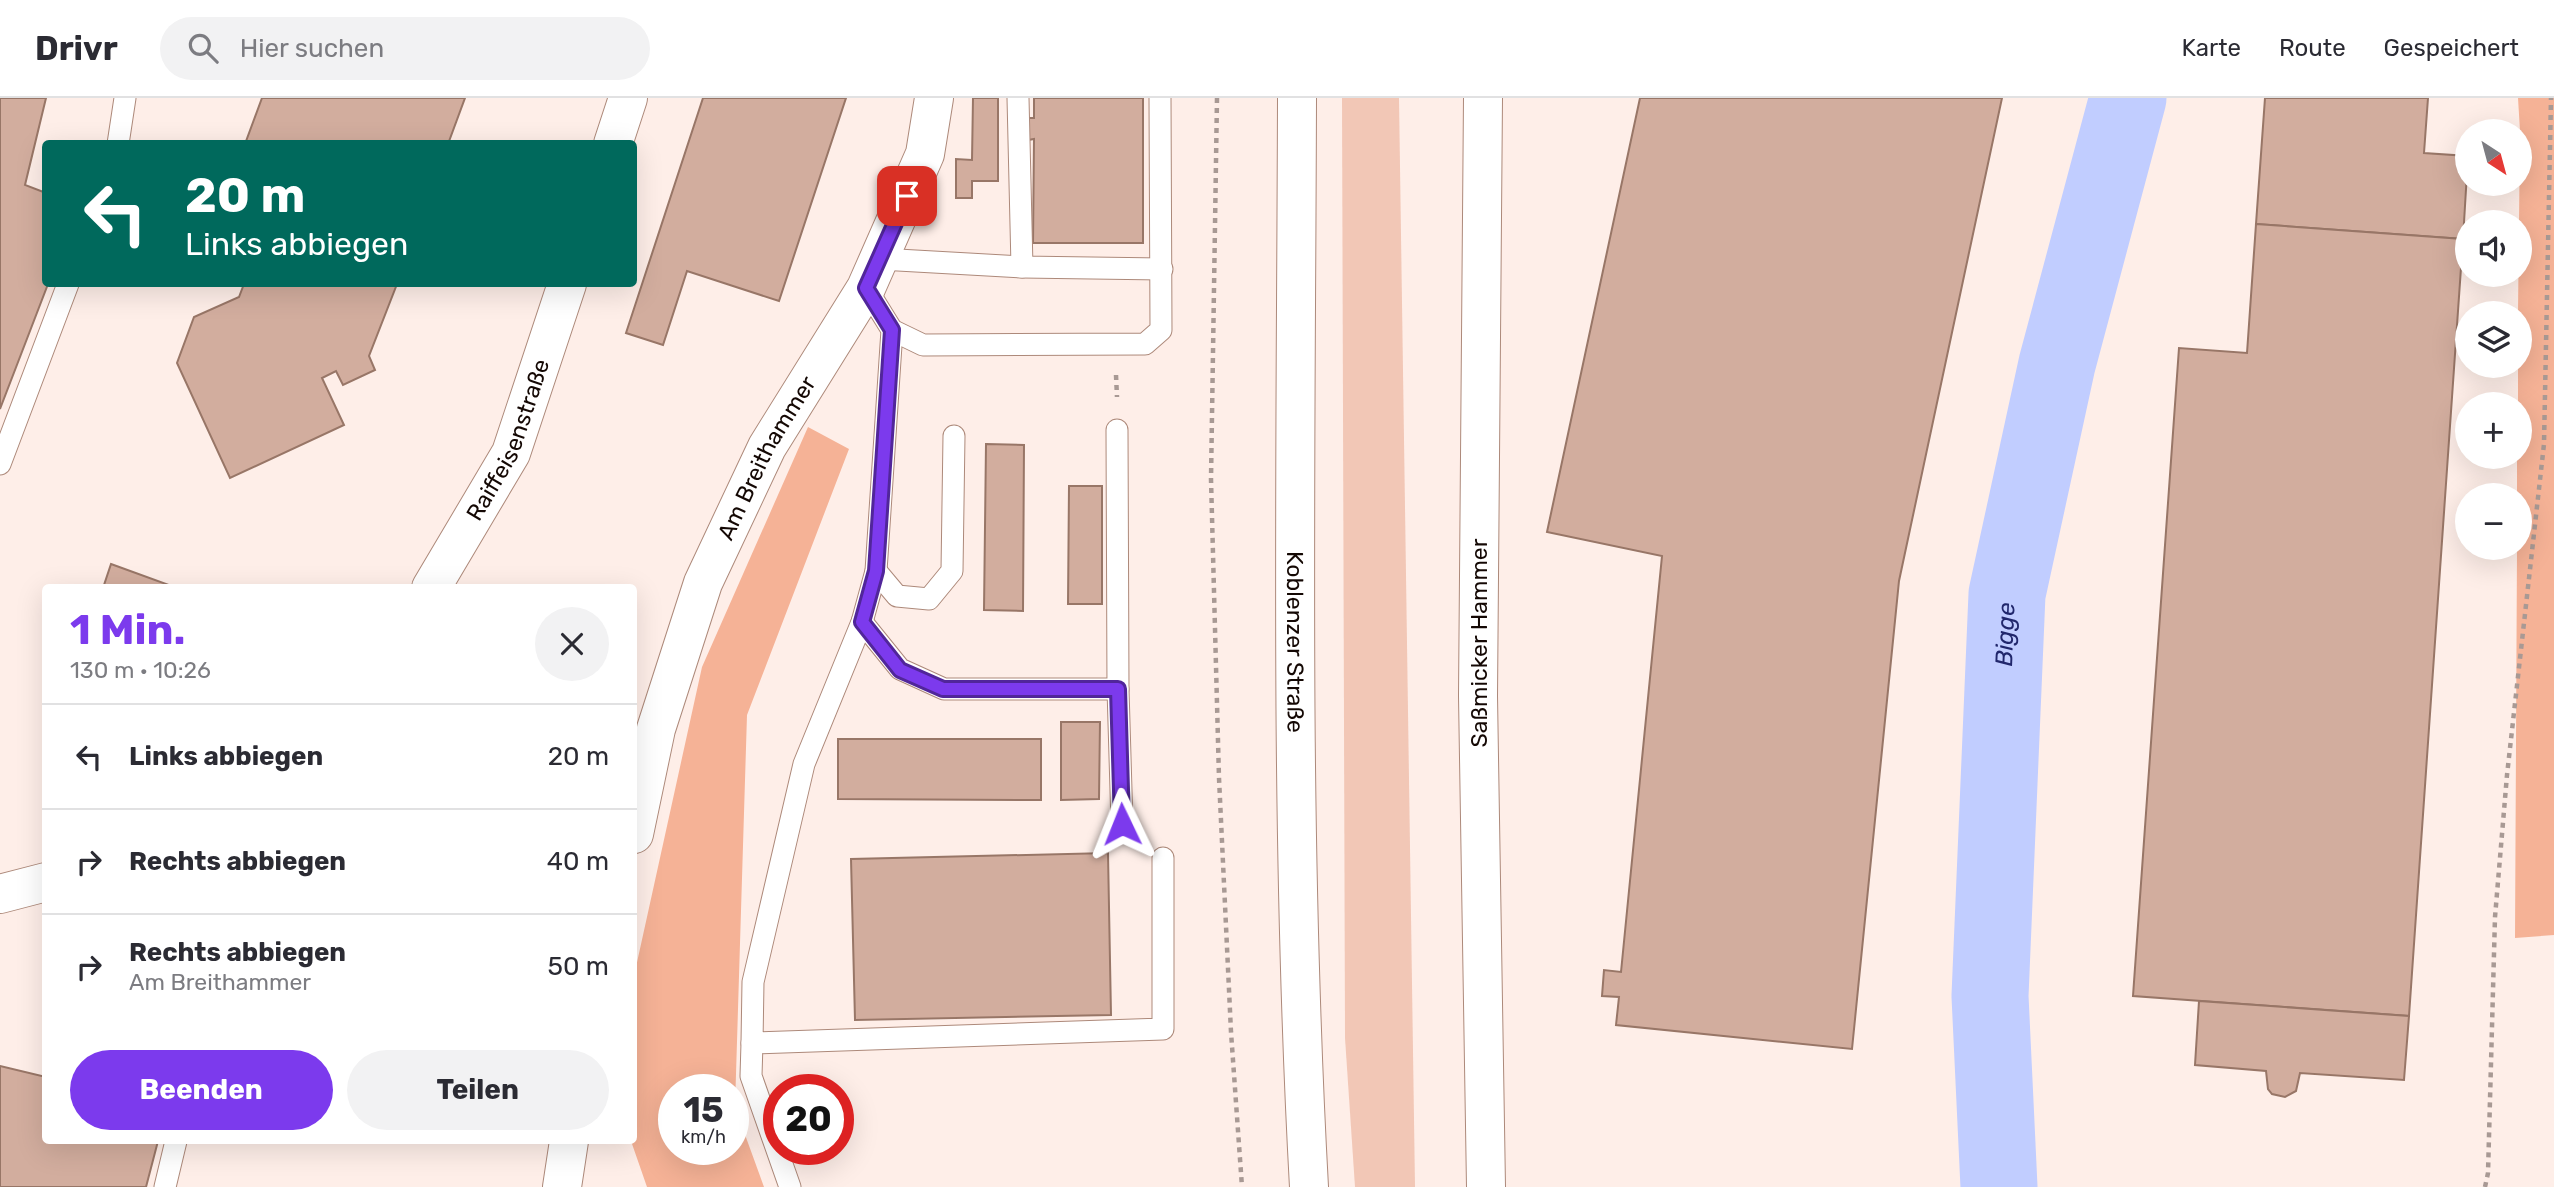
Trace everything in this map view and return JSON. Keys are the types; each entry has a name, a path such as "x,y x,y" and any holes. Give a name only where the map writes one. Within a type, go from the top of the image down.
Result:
{"street":[{"path":"614,140 628,98"},
{"name":"Am Breithammer","path":"637,820 656,729 703,583 767,447 873,273 925,154 934,98"},
{"name":"Koblenzer Straße","path":"1297,98 1299,1006 1309,1187"},
{"name":"Saßmicker Hammer","path":"1483,98 1478,696 1486,1187"},
{"name":"Raiffeisenstraße","path":"433,584 511,453 566,287"},
{"path":"0,894 42,883"},
{"path":"562,1187 569,1144"}],"lane":[{"path":"119,140 125,98"},
{"path":"1018,98 1021,267"},
{"path":"892,330 923,345 1145,344 1161,330 1160,98"},
{"path":"790,1187 751,1076 753,982 804,764 862,622 876,571 892,330 873,273 1021,267 1162,269"},
{"path":"0,464 67,287"},
{"path":"1117,430 1118,689 1122,824"},
{"path":"876,571 897,596 929,599 951,571 954,436"},
{"path":"862,622 900,670 943,689 1118,689"},
{"path":"751,1043 1163,1029 1163,858"},
{"path":"165,1187 175,1144"}],"path":[{"path":"1217,98 1211,479 1219,778 1231,1032 1242,1187"},
{"path":"2485,1187 2488,1173 2495,917 2507,775 2544,444 2551,98"}],"shaded area":[{"path":"1342,98 1399,98 1415,1187 1355,1187 1345,1038"},
{"path":"2518,98 2554,98 2554,935 2515,938 2517,560 2532,560 2532,483 2517,483 2517,469 2532,469 2532,392 2518,392 2518,378 2532,378 2532,301 2518,301 2518,287 2532,287 2532,210 2519,210 2519,196 2532,196 2532,119 2519,119"},
{"path":"808,427 849,449 747,715 736,1074 658,1074 658,1165 749,1165 749,1146 764,1187 647,1187 632,1144 637,1144 637,962 702,667"}],"building":[{"path":"0,98 46,98 25,185 42,191 42,287 47,287 0,409"},
{"path":"262,98 465,98 449,140 246,140"},
{"path":"703,98 846,98 779,301 687,271 663,345 626,333"},
{"path":"973,98 998,98 998,181 972,181 972,198 956,198 956,159 972,160"},
{"path":"1034,98 1143,98 1143,243 1033,243 1034,139 1028,140 1028,118 1034,118"},
{"path":"1640,98 2002,98 1899,581 1852,1049 1616,1025 1619,997 1602,996 1604,970 1621,972 1662,556 1547,532"},
{"path":"2265,98 2428,98 2424,153 2455,155 2455,196 2466,196 2465,210 2455,210 2455,238 2256,224"},
{"path":"2256,224 2455,238 2455,287 2460,287 2459,301 2455,301 2455,354 2409,1016 2133,996 2179,348 2247,353"},
{"path":"243,287 396,287 369,356 375,370 343,385 336,371 322,378 344,425 230,478 177,363 194,317 239,297"},
{"path":"986,444 1024,445 1023,611 984,610"},
{"path":"1069,486 1102,486 1102,604 1068,604"},
{"path":"111,564 166,584 104,584"},
{"path":"1061,722 1100,722 1099,799 1061,800"},
{"path":"838,739 1041,739 1041,800 838,799"},
{"path":"1108,853 1111,1015 855,1020 851,859"},
{"path":"2199,1001 2409,1016 2404,1080 2300,1073 2296,1091 2285,1097 2272,1094 2268,1089 2266,1071 2195,1065"},
{"path":"0,1066 42,1076 42,1144 157,1144 146,1187 0,1187"}],"waterway":[{"name":"Bigge","path":"1999,1187 1990,996 2007,594 2057,364 2128,98"}],"route":[{"path":"907,196 866,288 892,330 876,571 862,622 900,670 943,689 1118,689 1122,824"}]}
